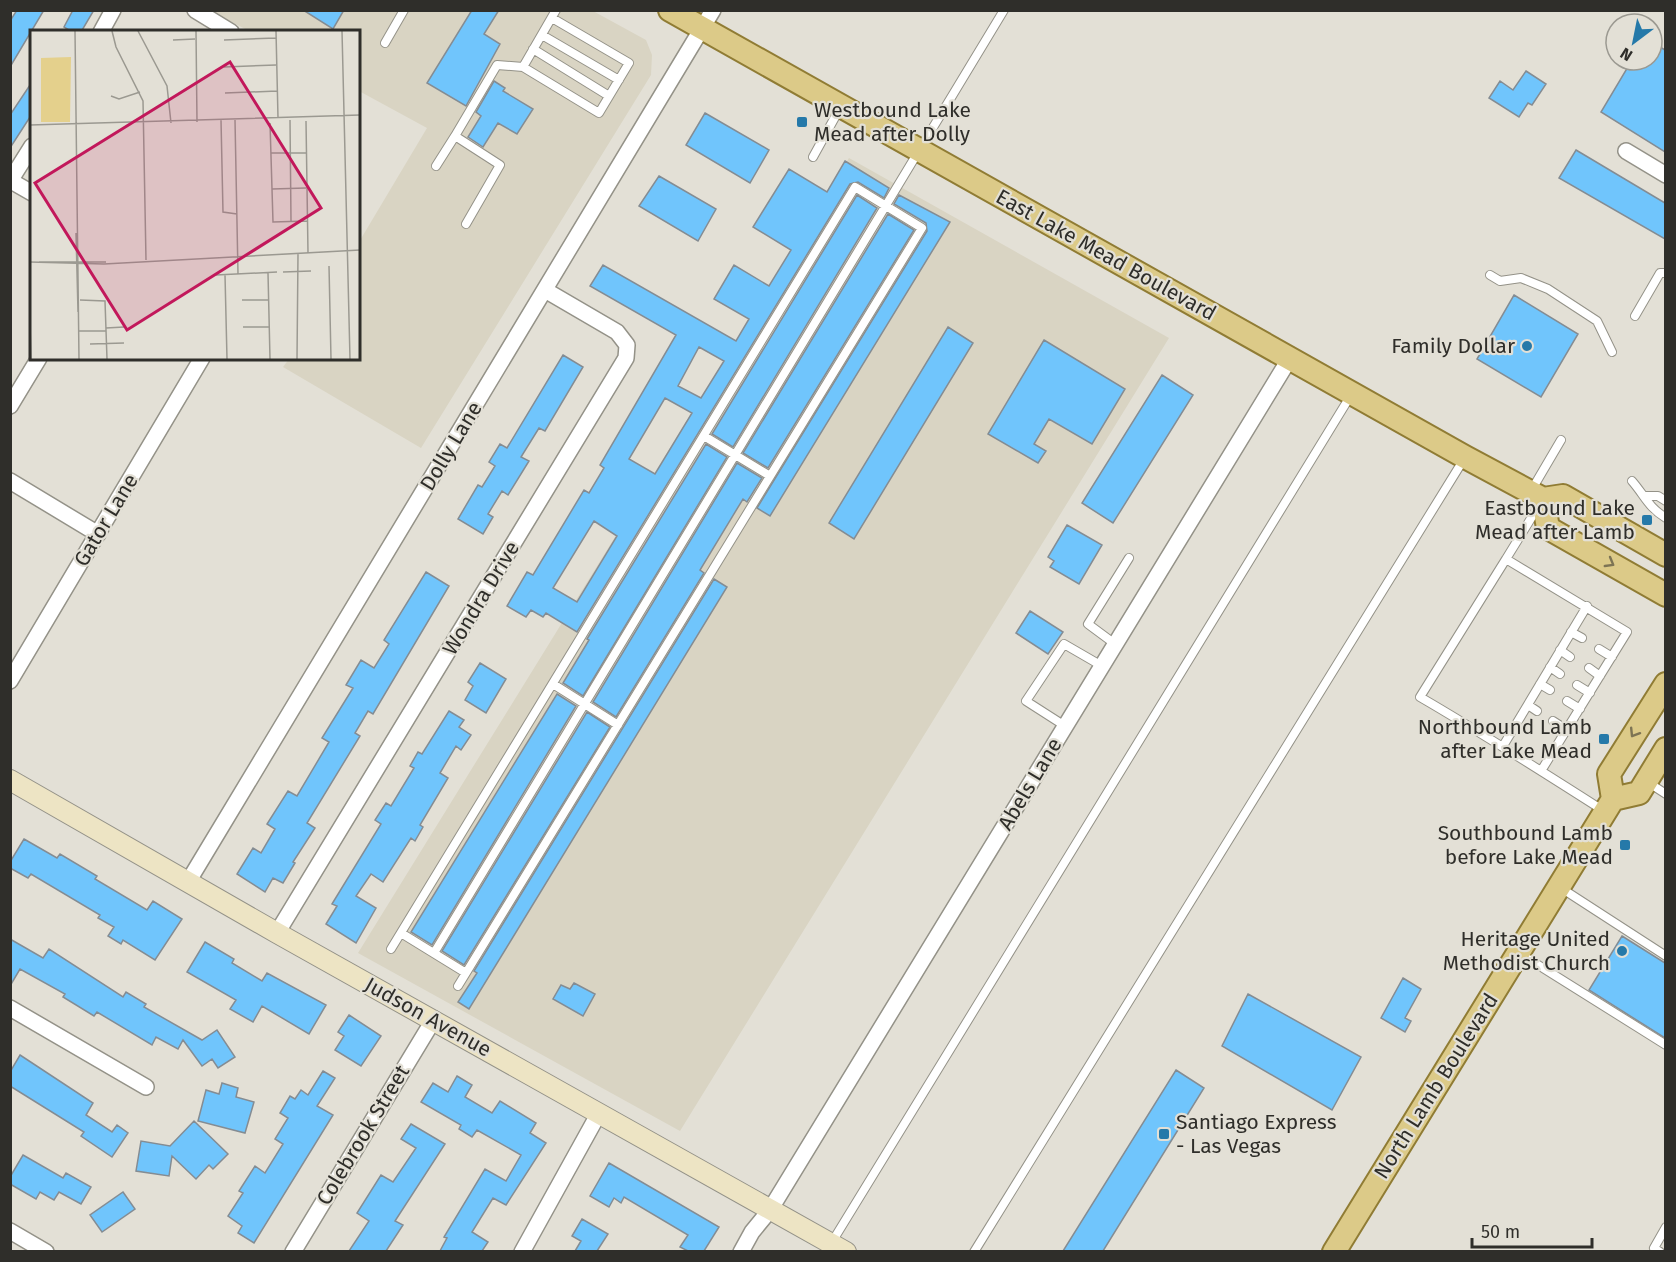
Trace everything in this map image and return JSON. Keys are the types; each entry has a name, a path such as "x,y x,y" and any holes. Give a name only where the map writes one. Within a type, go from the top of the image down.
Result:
{"main road":[{"name":"East Lake Mead Boulevard","path":"670,10 708,20 841,106 921,152 1536,496 1563,496 1665,555"},
{"path":"1536,496 1548,528 1665,595"},
{"path":"1665,684 1609,774 1609,805 1639,793 1665,749"},
{"name":"North Lamb Boulevard","path":"1334,1251 1609,805"}],"street":[{"path":"102,30 113,10"},
{"path":"195,10 228,30"},
{"name":"Dolly Lane","path":"188,882 708,20"},
{"path":"30,149 11,181 30,192"},
{"path":"1626,151 1665,175"},
{"name":"Wondra Drive","path":"277,933 626,358 627,345 617,332 545,290"},
{"name":"Abels Lane","path":"741,1251 752,1232 770,1210 1290,358"},
{"path":"10,406 38,360"},
{"name":"Gator Lane","path":"10,681 201,360"},
{"path":"10,481 98,534"},
{"name":"Judson Avenue","path":"10,780 277,933 838,1247"},
{"path":"10,1008 146,1087"},
{"name":"Colebrook Street","path":"293,1251 434,1019"},
{"path":"522,1251 599,1113"},
{"path":"10,1231 46,1251"}],"lane":[{"path":"384,43 404,10"},
{"path":"434,953 888,207 1004,10"},
{"path":"436,166 497,65 522,67 599,114 629,63 554,14 522,67"},
{"path":"542,35 619,80"},
{"path":"533,49 609,96"},
{"path":"813,157 841,106"},
{"path":"455,136 500,165 466,224"},
{"path":"391,949 855,187 922,228 458,986"},
{"path":"1635,316 1660,273 1665,273"},
{"path":"1490,275 1500,280 1521,278 1548,289 1597,321 1612,351"},
{"path":"838,1247 1352,394"},
{"path":"704,436 770,476"},
{"path":"1561,440 1506,559 1420,697 1541,771 1609,805"},
{"path":"974,1251 1465,457"},
{"path":"1632,481 1645,496 1649,508 1665,518"},
{"path":"1645,496 1658,496 1665,501"},
{"path":"1115,644 1088,624 1129,558"},
{"path":"1506,559 1627,632 1541,771"},
{"path":"1503,746 1587,606"},
{"path":"1571,632 1582,638"},
{"path":"1065,726 1026,701 1064,644 1102,666"},
{"path":"1599,649 1612,657"},
{"path":"1560,650 1570,657"},
{"path":"1550,667 1560,674"},
{"path":"1589,668 1600,676"},
{"path":"553,684 618,725"},
{"path":"1540,684 1550,690"},
{"path":"1577,685 1590,693"},
{"path":"1567,701 1580,709"},
{"path":"1528,705 1537,711"},
{"path":"1553,721 1567,729"},
{"path":"1646,781 1665,794"},
{"path":"1557,886 1665,956"},
{"path":"401,933 466,973"},
{"path":"1518,952 1665,1045"},
{"path":"1660,1251 1654,1248 1665,1227"}],"shaded area":[{"path":"211,11 593,11 646,40 652,55 651,75 421,448 283,367 288,360 360,360 360,240 427,128 360,92 360,30 247,30"},
{"path":"849,158 1169,338 680,1131 358,953"}],"building":[{"path":"17,10 44,10 10,67 10,21"},
{"path":"73,10 94,10 82,30 69,30 64,27"},
{"path":"303,10 344,10 333,29"},
{"path":"472,10 499,10 484,34 500,44 466,106 427,83"},
{"path":"1665,50 1665,152 1601,112 1625,72 1664,72"},
{"path":"1526,71 1546,84 1532,105 1528,103 1519,117 1489,98 1500,81 1513,90"},
{"path":"494,81 505,88 503,91 533,109 517,134 498,123 483,147 468,137 481,116 476,112"},
{"path":"30,85 30,117 10,148 10,115"},
{"path":"705,113 769,150 750,183 686,145"},
{"path":"1576,150 1665,203 1665,239 1559,178"},
{"path":"845,161 889,188 884,198 858,182 850,184 577,632 546,613 543,617 531,610 526,617 507,606 527,572 533,575 584,490 589,493 604,468 600,465 676,335 590,286 603,265 736,341 749,319 714,299 734,265 769,286 791,250 753,227 789,169 827,192","holes":["699,347 724,361 701,398 678,386","665,398 692,413 655,474 629,459","594,521 617,536 577,602 553,588"]},
{"path":"659,176 716,209 698,241 639,206"},
{"path":"857,195 877,208 733,447 712,434"},
{"path":"899,195 950,222 770,516 757,508 927,231 926,223 894,204"},
{"path":"888,214 914,230 768,468 743,453"},
{"name":"Family Dollar","path":"1514,295 1578,334 1541,397 1477,359"},
{"path":"948,327 973,343 854,539 829,523"},
{"path":"1044,340 1125,389 1092,444 1049,419 1034,444 1046,451 1038,463 988,434"},
{"path":"563,355 583,367 545,431 539,428 521,457 529,461 508,495 502,491 488,514 493,517 483,534 458,519 478,485 482,487 495,466 489,462 500,444 507,448"},
{"path":"1162,375 1193,395 1113,523 1082,503"},
{"path":"706,444 727,457 583,696 563,683 589,640 587,639"},
{"path":"737,463 762,478 747,502 743,499 700,570 704,573 616,717 593,702"},
{"path":"1067,525 1102,545 1079,584 1050,567 1054,561 1048,557"},
{"path":"426,572 449,586 373,714 368,711 355,733 360,736 307,823 315,828 293,862 295,863 283,883 273,878 265,892 237,874 253,848 261,853 275,829 267,824 288,791 297,796 329,742 322,738 353,688 346,685 361,660 374,668 389,644 384,640"},
{"path":"714,579 727,587 469,1009 458,1002 477,973 474,971"},
{"path":"1030,611 1063,632 1048,654 1016,633"},
{"path":"480,663 506,679 486,713 465,700 473,686 468,682"},
{"path":"557,694 576,706 432,945 411,932"},
{"path":"449,711 464,720 459,727 471,735 461,750 456,746 440,773 448,778 420,825 423,827 415,841 411,838 383,882 371,874 356,896 376,908 356,943 326,924 337,906 332,904 381,824 375,820 386,803 391,806 414,768 410,766 418,752 422,754"},
{"path":"587,712 610,727 464,965 442,951"},
{"path":"24,839 57,858 60,854 97,876 95,879 147,910 153,901 182,919 155,960 123,940 121,944 108,936 114,927 98,918 100,915 31,874 28,878 10,868 10,862"},
{"path":"1622,936 1665,963 1665,1038 1589,990"},
{"path":"10,939 43,958 49,949 123,997 126,992 146,1004 144,1007 202,1040 217,1030 235,1057 218,1068 212,1059 202,1066 183,1040 178,1049 156,1037 152,1045 97,1012 94,1016 63,997 65,994 20,969 10,986"},
{"path":"205,942 234,959 232,963 262,981 267,973 326,1005 309,1034 262,1006 253,1022 230,1009 236,1000 187,972"},
{"path":"1403,978 1421,989 1405,1018 1411,1021 1405,1032 1381,1018"},
{"path":"574,983 595,994 583,1016 553,999 561,985 570,989"},
{"path":"1248,994 1361,1057 1332,1110 1222,1046"},
{"path":"349,1015 381,1036 361,1066 335,1050 344,1036 338,1032"},
{"path":"20,1055 93,1103 86,1115 112,1132 117,1125 128,1133 112,1157 81,1136 84,1132 10,1086 10,1072"},
{"path":"1176,1070 1204,1088 1103,1251 1063,1251"},
{"path":"323,1071 335,1078 317,1106 333,1115 254,1243 238,1233 242,1226 228,1216 243,1193 239,1191 255,1166 265,1173 283,1144 275,1139 288,1118 280,1113 290,1096 295,1099 301,1090 308,1095"},
{"path":"457,1076 472,1085 465,1097 492,1113 500,1101 536,1123 530,1133 546,1143 506,1205 493,1198 472,1232 488,1242 482,1251 440,1251 447,1238 444,1237 485,1169 506,1181 521,1155 477,1130 472,1137 459,1129 461,1125 421,1102 433,1083 448,1092"},
{"path":"222,1083 238,1088 236,1097 254,1102 245,1133 198,1121 206,1090 219,1094"},
{"path":"194,1121 228,1154 213,1169 209,1165 196,1179 172,1156 169,1176 136,1171 141,1141 170,1146"},
{"path":"411,1124 445,1144 395,1221 403,1225 386,1251 349,1251 369,1221 357,1213 381,1175 393,1182 416,1148 401,1139"},
{"path":"23,1155 63,1178 66,1173 91,1187 81,1204 59,1192 54,1200 40,1192 36,1199 10,1184 10,1177"},
{"path":"609,1163 719,1227 704,1251 688,1251 680,1247 688,1235 624,1197 621,1203 614,1198 609,1207 590,1196"},
{"path":"123,1192 135,1209 102,1232 90,1215"},
{"path":"582,1219 608,1234 597,1251 575,1251 581,1241 572,1236"}],"place":[{"name":"Westbound Lake Mead after Dolly","path":"802,122"},
{"name":"Family Dollar","path":"1527,346"},
{"name":"Eastbound Lake Mead after Lamb","path":"1647,520"},
{"name":"Northbound Lamb after Lake Mead","path":"1604,739"},
{"name":"Southbound Lamb before Lake Mead","path":"1625,845"},
{"name":"Heritage United Methodist Church","path":"1622,951"},
{"name":"Santiago Express - Las Vegas","path":"1164,1134"}]}
